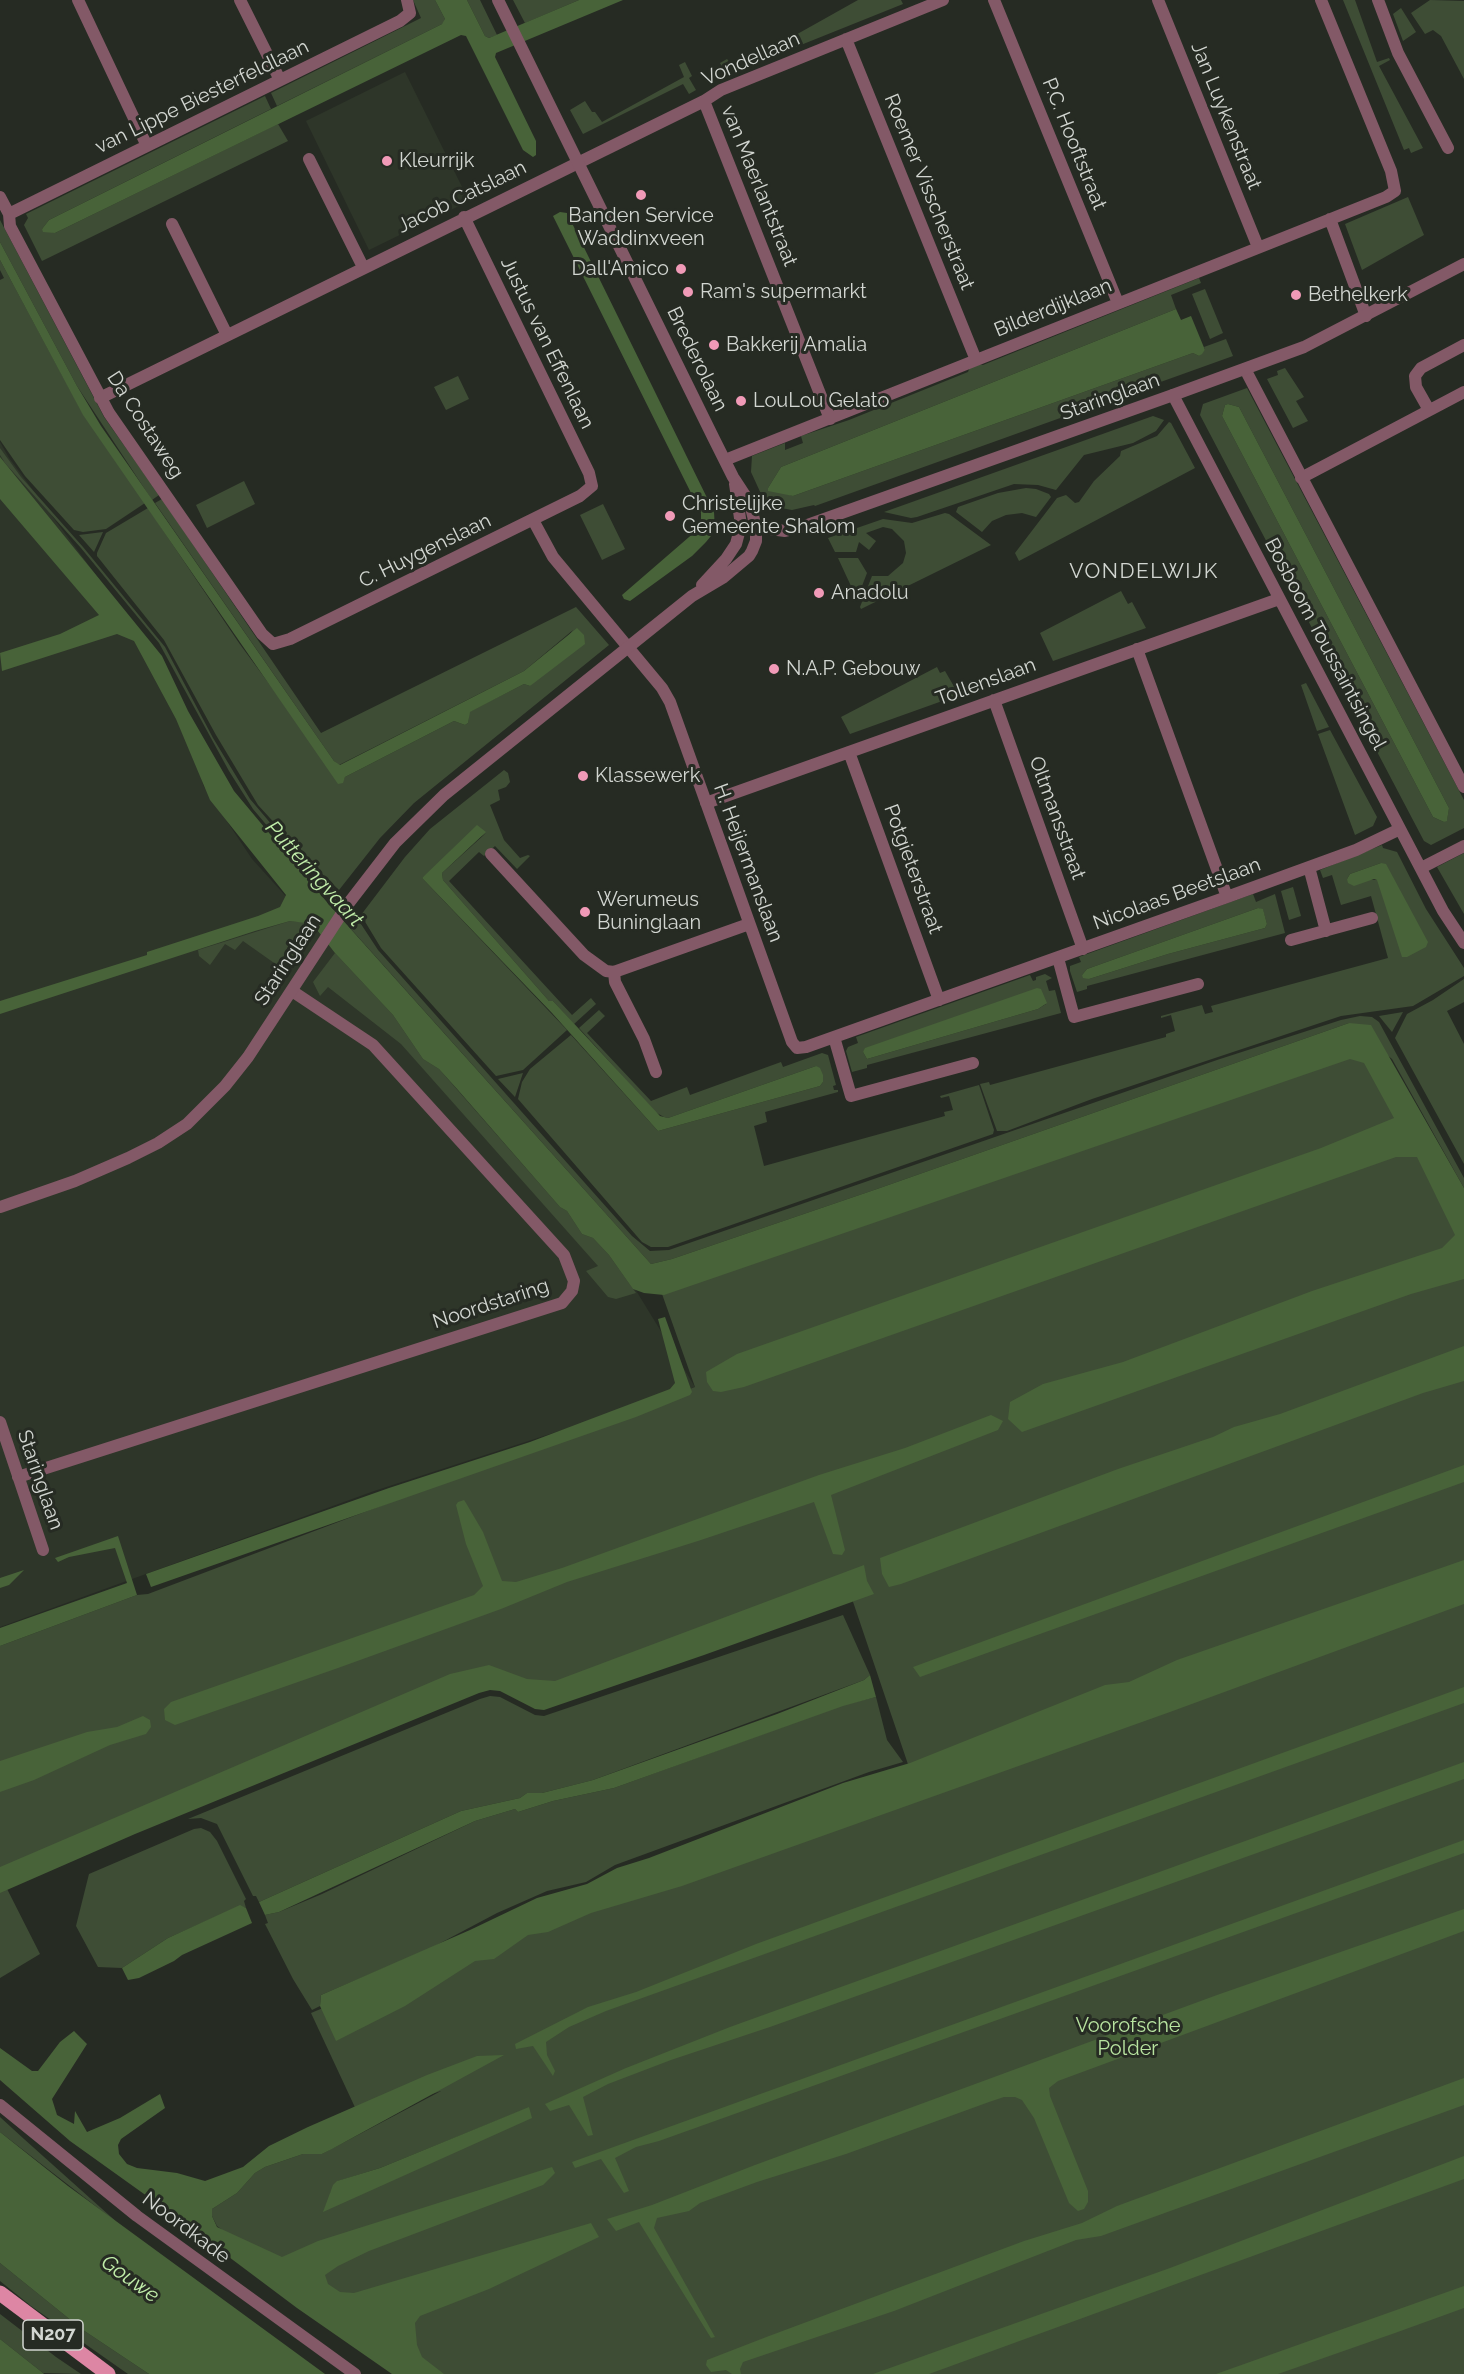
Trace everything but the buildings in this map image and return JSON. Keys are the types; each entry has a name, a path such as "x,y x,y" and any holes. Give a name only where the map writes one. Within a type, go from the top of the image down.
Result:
{"main road":[{"name":"N207","path":"0,2293 108,2374"}],"street":[{"path":"78,0 147,146"},
{"path":"240,0 280,81"},
{"name":"van Lippe Biesterfeldlaan","path":"9,214 400,21 410,13 407,0"},
{"name":"Brederolaan","path":"498,0 733,477 750,503 756,528"},
{"name":"Vondellaan","path":"578,162 704,101 721,90 943,0"},
{"name":"P.C. Hooftstraat","path":"994,0 1118,303"},
{"name":"Jan Luykenstraat","path":"1158,0 1258,247"},
{"name":"Bilderdijklaan","path":"725,460 1386,197 1395,191 1392,171 1322,0"},
{"path":"1378,0 1398,53 1448,148"},
{"name":"Roemer Visscherstraat","path":"846,39 976,360"},
{"name":"van Maerlantstraat","path":"704,101 830,419"},
{"path":"309,159 363,267"},
{"name":"Jacob Catslaan","path":"100,398 578,162"},
{"name":"Da Costaweg","path":"0,197 9,214 10,226 100,398 262,634 273,644"},
{"name":"Justus van Effenlaan","path":"464,218 589,473 592,486"},
{"path":"1330,219 1366,316"},
{"path":"172,224 227,335"},
{"name":"Staringlaan","path":"692,596 733,549 741,525 785,531 802,527 1173,395 1304,347 1464,264"},
{"path":"1429,410 1416,387 1415,376 1421,368 1464,345"},
{"path":"1245,369 1464,787"},
{"path":"1301,478 1464,392"},
{"name":"Bosboom Toussaintsingel","path":"1173,395 1443,910 1464,943"},
{"name":"Brederolaan","path":"733,477 741,525"},
{"name":"C. Huygenslaan","path":"273,644 290,639 533,520 580,496 592,486"},
{"name":"H. Heijermanslaan","path":"533,520 553,557 662,688 670,702 792,1042 797,1048"},
{"name":"Staringlaan","path":"0,1207 128,1158 158,1143 187,1124 225,1086 248,1057 342,913 395,843 444,795 692,596 724,577 749,556 756,541 756,528"},
{"name":"Tollenslaan","path":"706,803 1279,599"},
{"path":"1137,649 1227,897"},
{"name":"Oltmansstraat","path":"994,700 1083,949"},
{"name":"Potgieterstraat","path":"849,752 939,1000"},
{"name":"Nicolaas Beetslaan","path":"797,1048 806,1047 1227,897 1356,850 1400,829"},
{"path":"1421,868 1464,846"},
{"path":"491,854 584,955 606,971 614,972 749,924"},
{"path":"1309,867 1326,931"},
{"path":"1291,940 1372,918"},
{"path":"1058,958 1074,1017 1198,984"},
{"path":"614,972 615,982 644,1039 656,1072"},
{"name":"Noordstaring","path":"18,1477 562,1302 572,1291 574,1281 564,1255 373,1045 292,991"},
{"path":"834,1037 851,1096 974,1063"},
{"name":"Staringlaan","path":"0,1422 43,1550"},
{"name":"Noordkade","path":"0,2105 137,2216 355,2374"}],"shaded area":[{"name":"Kleurrijk","path":"405,72 469,201 369,250 306,121"},
{"path":"0,442 9,458 168,672 204,787 252,859 621,1266 695,1387 374,1491 0,1627"}],"green space":[{"path":"413,0 435,0 445,19 444,23 277,106 271,93 421,18"},
{"path":"467,0 480,0 497,35 489,38 485,36"},
{"path":"513,0 579,0 525,23"},
{"path":"858,0 901,0 903,4 726,75 720,63 727,59 735,69"},
{"path":"1343,0 1355,0 1377,62 1389,58 1390,60 1379,66 1423,148 1411,153 1409,148 1404,150"},
{"path":"1430,0 1464,1 1464,79 1441,36 1433,30 1425,34 1411,13"},
{"path":"1401,8 1416,32 1403,41 1393,14"},
{"path":"685,62 692,76 689,78 696,90 689,94 683,84 583,134 570,110 585,101 602,122 684,77 679,65"},
{"path":"265,96 271,109 49,220 42,229 55,233 278,124 288,141 42,261 24,225 28,218 26,214"},
{"path":"1408,197 1424,235 1362,270 1345,224"},
{"path":"0,220 104,417 159,495 152,500 77,386 0,242"},
{"path":"0,260 83,414 145,503 106,529 83,532 74,530 25,476 0,440 0,280 4,278 0,270"},
{"path":"1199,278 1201,283 1171,295 1176,309 781,467 768,488 793,496 1193,353 1199,356 1205,350 1204,347 1226,339 1233,356 815,506 792,510 776,507 762,496 751,472 752,456 785,443 785,450 803,443 801,436 849,420 968,372 970,367 983,365"},
{"path":"1205,289 1223,333 1210,339 1192,294"},
{"path":"1285,368 1304,397 1296,401 1308,421 1293,428 1267,379 1278,375 1277,371"},
{"path":"458,376 469,399 446,410 434,387"},
{"path":"1247,388 1464,800 1464,828 1431,845 1424,841 1200,415 1203,404","holes":["1225,405 1239,407 1449,808 1447,820 1444,822 1433,817 1222,416"]},
{"path":"1153,416 1164,420 1156,431 1133,443 1084,455 1056,490 1038,485 1014,484 917,517 911,518 884,512"},
{"path":"1169,422 1195,468 1019,561 1015,553 1057,498 1066,495 1075,503 1079,502 1094,481 1120,456 1121,451 1157,436"},
{"path":"0,448 21,477 83,547 165,647 213,738 250,799 289,845 339,894 333,904 253,809 229,771 159,643 81,548 5,463 0,455"},
{"path":"244,481 255,504 207,528 196,505"},
{"path":"1026,488 1036,489 1051,497 1036,517 1022,513 1006,515 992,521 982,532 956,512 958,507 998,493"},
{"path":"162,499 321,733 576,607 609,645 414,803 380,838 339,890 258,805 216,735 164,640 97,556 106,533 148,508 239,643 342,783 345,777 454,721 465,725 468,723 469,712 524,684 530,686 573,630 524,671 339,765 155,503"},
{"path":"603,504 625,549 602,560 580,515"},
{"path":"945,513 991,545 861,609 872,576 888,576 903,563 906,553 904,541 892,529 883,527 866,533 876,541 869,550 859,542 856,552 835,552 828,538 883,519 912,523"},
{"path":"103,532 94,552 79,535"},
{"path":"838,558 858,558 867,573 857,599"},
{"path":"1121,591 1128,604 1132,602 1146,628 1053,661 1040,633"},
{"path":"937,667 940,673 945,671 959,695 850,734 841,717"},
{"path":"1306,683 1329,727 1317,731 1301,685"},
{"path":"1330,730 1377,817 1373,826 1355,835 1318,734"},
{"path":"504,770 508,773 510,782 506,787 498,790 500,800 490,805 504,840 520,858 530,856 517,869 495,846 484,856 479,852 449,881 572,1015 591,998 596,1004 574,1024 553,1001 549,1001 443,880 442,873 486,833 422,878 567,1030 523,1070 496,1076 381,948 361,915 405,857 430,829"},
{"path":"1382,845 1383,848 1397,852 1426,909 1464,968 1464,976 1413,1006 1341,1016 1092,1099 1007,1131 997,1131 980,1084 989,1082 990,1085 1166,1037 1166,1034 1175,1031 1171,1015 1161,1018 1161,1016 1202,1005 1205,1014 1213,1012 1211,1006 1388,958 1371,896 1341,905 1332,875 1323,878 1320,870","holes":["1381,863 1377,880 1347,879 1350,874"]},
{"path":"1464,853 1464,914 1437,867"},
{"path":"1293,887 1301,916 1289,920 1281,891"},
{"path":"1253,894 1256,902 1275,894 1285,933 1087,986 1087,989 1077,992 1070,966 1081,962 1079,957","holes":["1258,908 1263,910 1267,924 1265,928 1168,954 1089,979 1082,975 1087,969"]},
{"path":"290,921 302,922 316,930 281,983 270,975 277,965 243,941 235,950 225,944 210,965 199,956 198,950"},
{"path":"359,921 378,950 632,1236 650,1251 669,1250 1217,1060 1360,1016 1372,1017 1379,1022 1464,1178 1464,1188 1392,1059 1349,1023 877,1189 672,1259 651,1264 351,929 355,922"},
{"path":"335,953 393,1015 423,1059 439,1069 560,1207 567,1211 582,1234 593,1238 609,1255 636,1293 616,1299 608,1297 586,1271 598,1266 401,1044 328,987 320,996 313,982"},
{"path":"1045,974 1052,978 1046,981 1049,991 1055,990 1061,1013 867,1065 867,1068 852,1072 846,1051 848,1047 858,1043 856,1037 1030,975 1033,981 1036,977","holes":["1046,1004 1038,1009 867,1059 863,1052"]},
{"path":"1464,979 1464,1002 1447,1011 1464,1044 1464,1164 1395,1038 1407,1014"},
{"path":"599,1010 605,1016 587,1033 651,1101 687,1087 690,1095 781,1062 783,1067 822,1053 828,1055 836,1085 833,1086 834,1090 838,1092 765,1112 767,1122 754,1126 764,1166 945,1116 944,1112 953,1110 949,1096 941,1098 940,1096 979,1085 994,1130 993,1134 668,1247 651,1247 642,1242 518,1099 522,1082 530,1069 571,1035 658,1131 820,1086 823,1082 816,1066 668,1118 664,1117 655,1112 579,1028"},
{"path":"1403,1012 1392,1032 1379,1016"},
{"name":"Voorofsche Polder","path":"1366,1035 1464,1210 1464,2374 412,2374 217,2226 212,2216 212,2209 237,2193 255,2173 265,2167 303,2154 322,2154 441,2091 360,2118 311,2013 599,1893 913,1779 847,1584 555,1690 477,1680 3,1881 40,1954 0,1978 0,1646 137,1595 148,1594 695,1387 656,1277","holes":["523,2110 330,2193 338,2181 380,2168"]},
{"path":"523,1073 515,1097 498,1079"},
{"path":"843,1615 870,1675 864,1680 593,1780 542,1793 527,1793 520,1798 461,1811 259,1902 256,1896 253,1896 217,1824 201,1818 188,1819 480,1699 490,1696 500,1697 535,1715 544,1716"},
{"path":"876,1697 887,1740 903,1762 869,1772 615,1865 586,1882 547,1891 497,1913 431,1948 321,1995 320,2006 312,2010 293,1979 265,1924 268,1923 265,1915 279,1912 322,1894 475,1821 515,1809 518,1812 553,1801 614,1788 843,1705"},
{"path":"201,1828 210,1832 217,1841 246,1899 244,1901 246,1908 240,1906 168,1938 122,1968 98,1967 76,1926 89,1874"},
{"path":"0,2117 24,2139 120,2225 0,2132"},
{"path":"0,2263 83,2330 149,2374 128,2374 31,2306 0,2281"},
{"path":"0,2314 81,2374 43,2373 0,2339"}],"water":[{"path":"435,0 467,0 485,36 489,38 579,0 623,0 496,53 495,57 536,141 536,155 533,157 523,150 466,36 461,35 55,233 43,232 42,229 49,220 442,24 445,19"},
{"path":"560,212 567,213 714,512 715,531 706,542 692,556 630,601 624,599 622,595 696,531 701,521 701,513 553,216"},
{"path":"0,242 101,426 334,761 340,765 524,671 577,628 584,635 585,644 530,686 524,684 470,712 468,723 465,725 454,721 345,777 343,783 338,784 83,415 0,260"},
{"path":"1176,309 1181,320 1191,316 1205,350 1199,356 1193,353 793,496 768,491 781,467"},
{"path":"1225,405 1239,407 1449,808 1447,821 1433,817 1222,416"},
{"path":"0,457 162,656 188,711 234,791 331,907 651,1264 672,1259 877,1189 1349,1023 1371,1025 1464,1188 1464,1279 1411,1294 1022,1432 1008,1419 1010,1402 1043,1384 1123,1362 1312,1291 1442,1248 1455,1235 1417,1157 1396,1157 744,1387 721,1392 713,1391 707,1382 706,1372 737,1354 1321,1148 1394,1118 1364,1063 1350,1059 664,1295 644,1293 633,1289 609,1255 593,1238 582,1234 567,1211 560,1207 439,1069 423,1059 393,1015 335,953 317,930 305,923 290,921 255,931 0,1014 0,1001 147,955 147,952 258,916 280,907 286,895 210,800 176,719 134,641 117,634 2,671 0,653 60,634 99,615 0,499"},
{"path":"477,825 486,832 442,873 443,880 549,1001 553,1001 660,1116 668,1118 816,1066 820,1068 823,1075 823,1082 820,1086 658,1131 552,1013 422,878"},
{"path":"1381,863 1386,864 1428,942 1426,947 1407,957 1402,957 1377,880 1354,886 1348,883 1347,879 1350,874"},
{"path":"1258,908 1263,909 1267,924 1265,928 1168,954 1089,979 1083,978 1082,975 1087,969"},
{"path":"1037,988 1041,989 1047,1003 1038,1009 867,1059 863,1052 865,1048"},
{"path":"665,1317 692,1392 690,1395 636,1417 151,1587 146,1574 389,1488 530,1442 670,1389 675,1383 658,1319"},
{"path":"1464,1346 1464,1381 1423,1393 901,1584 889,1587 882,1574 880,1558 1118,1469 1213,1437 1234,1427 1280,1414"},
{"path":"991,1415 1003,1421 998,1430 831,1495 845,1550 842,1555 833,1554 814,1502 567,1582 501,1609 175,1725 165,1720 164,1709 171,1702 474,1595 483,1586 466,1544 456,1505 458,1502 464,1500 483,1532 502,1581 516,1582 562,1568 819,1475 905,1448"},
{"path":"1464,1465 1464,1482 920,1677 913,1667"},
{"path":"118,1536 137,1595 0,1646 0,1628 127,1583 115,1548 69,1557 58,1562 55,1558"},
{"path":"1464,1560 1464,1604 1170,1712 682,1886 591,1913 548,1932 528,1935 494,1959 475,1961 405,2006 336,2041 320,2006 321,1995 537,1898 587,1884 617,1868 649,1858 843,1783 910,1763 1105,1685 1129,1682 1177,1660"},
{"path":"864,1565 867,1581 874,1594 544,1710 535,1709 500,1691 490,1690 479,1693 135,1834 0,1893 0,1867 450,1674 489,1665 527,1679 555,1681"},
{"path":"24,1570 9,1585 0,1588 0,1578"},
{"path":"870,1675 876,1697 843,1706 614,1788 553,1801 518,1812 515,1809 475,1821 279,1912 265,1915 259,1902 461,1811 520,1798 527,1793 542,1793 593,1780 777,1714 864,1680"},
{"path":"1464,1687 1464,1703 606,2011 569,2027 546,2042 547,2055 555,2071 553,2076 533,2046 516,2049 515,2044 588,2007 636,1992 756,1944"},
{"path":"143,1716 150,1720 151,1727 146,1734 110,1745 34,1780 0,1792 0,1761 87,1732 117,1727"},
{"path":"1464,1762 1464,1779 608,2084 583,2097 593,2135 588,2136 569,2105 550,2111 545,2104 626,2068 730,2027"},
{"path":"1464,1840 1464,1853 659,2141 636,2147 615,2158 629,2191 624,2193 601,2159 575,2168 572,2162"},
{"path":"240,1905 246,1908 252,1923 182,1955 139,1978 128,1980 122,1968 168,1938"},
{"path":"1464,1909 1464,1931 1058,2081 1049,2088 1050,2096 1088,2191 1088,2202 1084,2209 1078,2211 1069,2203 1034,2118 1022,2100 1015,2097 1004,2097 846,2154 757,2182 700,2203 689,2211 657,2218 654,2228 715,2337 711,2338 639,2222 616,2231 607,2219 652,2205 1217,1995"},
{"path":"74,2031 87,2044 52,2099 57,2115 74,2124 75,2111 87,2132 120,2118 160,2094 165,2108 121,2139 118,2145 119,2154 127,2164 137,2168 177,2173 205,2181 243,2167 269,2146 308,2127 427,2075 477,2056 504,2055 322,2154 303,2154 265,2167 255,2173 237,2193 212,2209 212,2216 217,2227 282,2257 318,2241 552,2167 555,2173 543,2185 369,2251 338,2266 325,2275 328,2284 340,2292 354,2293 591,2223 599,2237 489,2289 420,2316 415,2323 417,2345 422,2357 444,2374 392,2374 297,2308 70,2141 0,2080 0,2048 32,2071 38,2071 60,2042"},
{"path":"1464,2078 1464,2105 1101,2236 1076,2240 894,2311 743,2362 740,2369 741,2374 732,2374 726,2370 711,2372 706,2365 707,2360 769,2336 1024,2241 1082,2223 1117,2206"},
{"path":"529,2107 532,2118 323,2212 333,2185 337,2181 380,2168"},
{"name":"Gouwe","path":"0,2132 68,2186 325,2374 149,2374 83,2330 0,2263"},
{"path":"1464,2156 1464,2179 929,2374 873,2374 1170,2268"},
{"path":"1464,2286 1464,2308 1395,2333 1278,2374 1216,2374"},
{"path":"0,2339 43,2373 44,2374 0,2374"}],"place":[{"name":"Kleurrijk","path":"387,161"},
{"name":"Banden Service Waddinxveen","path":"641,195"},
{"name":"Dall'Amico","path":"681,269"},
{"name":"Ram's supermarkt","path":"688,292"},
{"name":"Bethelkerk","path":"1296,295"},
{"name":"Bakkerij Amalia","path":"714,345"},
{"name":"LouLou Gelato","path":"741,401"},
{"name":"Christelijke Gemeente Shalom","path":"670,516"},
{"name":"Anadolu","path":"819,593"},
{"name":"N.A.P. Gebouw","path":"774,669"},
{"name":"Klassewerk","path":"583,776"},
{"name":"Werumeus Buninglaan","path":"585,912"}],"district":[{"name":"VONDELWIJK","path":"1144,572"}],"water label":[{"name":"Putteringvaart","path":"314,874"}]}
